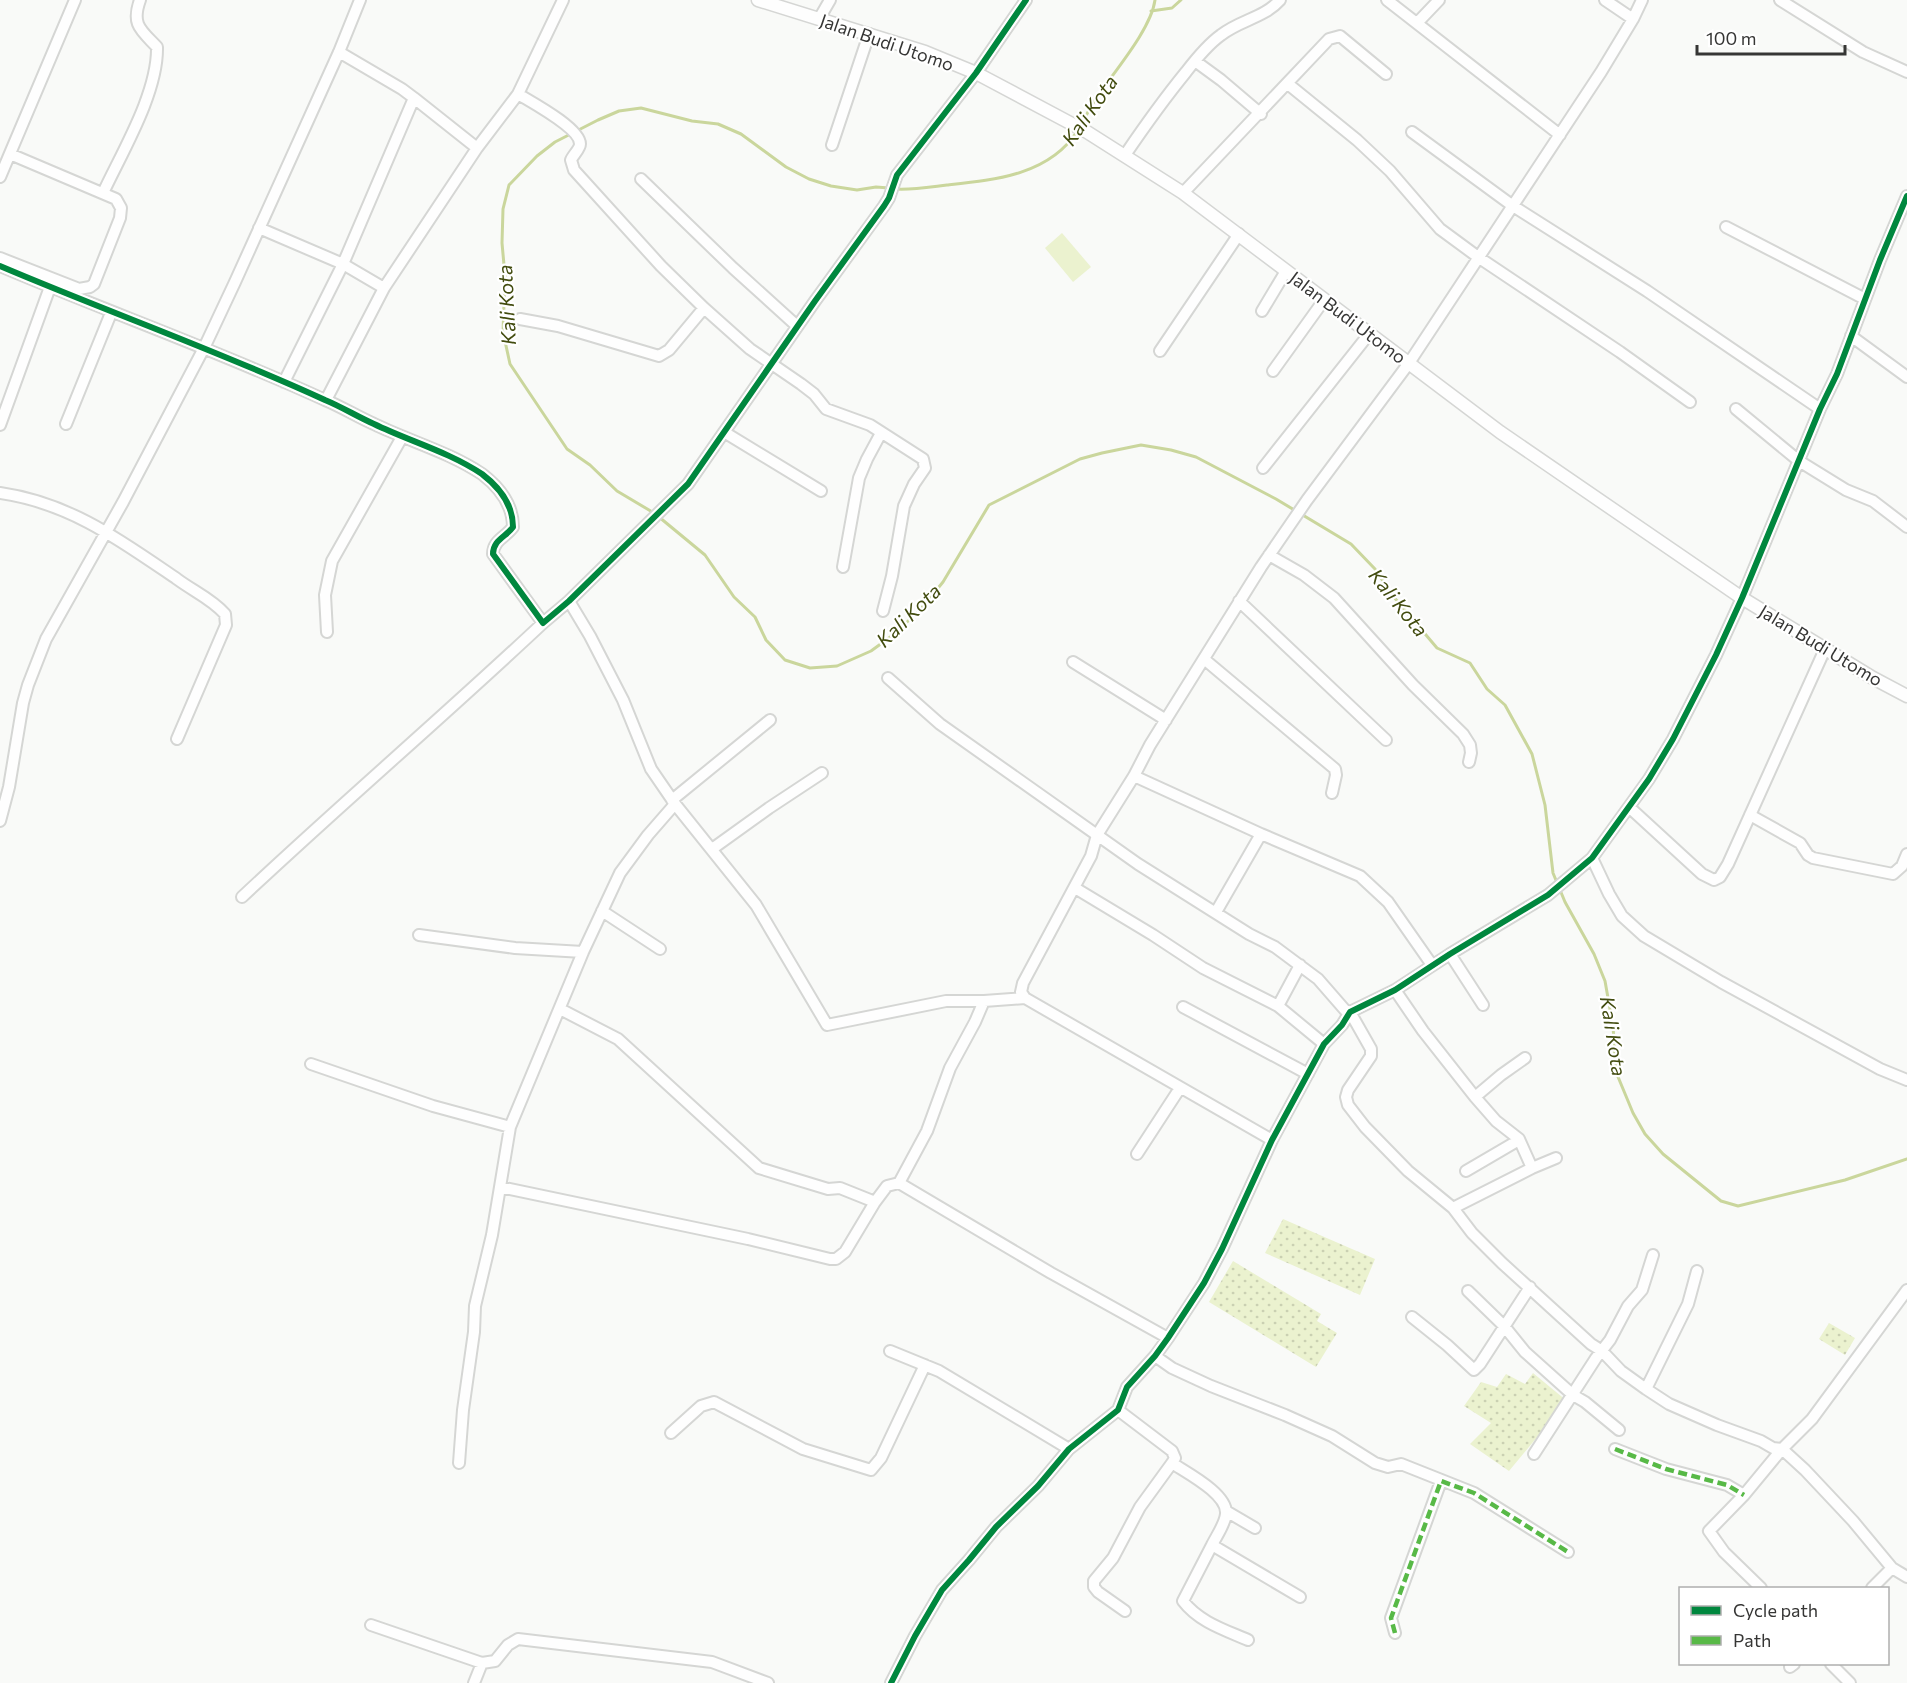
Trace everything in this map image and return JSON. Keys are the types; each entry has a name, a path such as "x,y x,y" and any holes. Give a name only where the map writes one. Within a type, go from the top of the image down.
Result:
{"street":[{"path":"0,177 75,0"},
{"path":"103,193 147,97 158,63 157,47 137,26 135,19 140,0"},
{"path":"0,821 9,787 23,702 46,639 204,348 339,52 360,0"},
{"path":"327,400 384,288 477,148 518,94 563,0"},
{"name":"Jalan Budi Utomo","path":"758,0 924,52 976,73 1070,122 1125,155 1184,193 1500,432 1742,598 1873,678 1907,696"},
{"path":"819,19 830,0"},
{"path":"242,897 322,821 473,689 569,601 670,503 694,476 797,326 889,198 895,179 908,160 976,73 1026,0"},
{"path":"1125,155 1195,61 1221,34 1244,21 1264,15 1272,10 1280,0"},
{"path":"1387,0 1560,135"},
{"path":"1418,22 1439,0"},
{"path":"1605,0 1633,19"},
{"path":"1272,1140 1025,998 1021,992 1023,983 1091,856 1097,835 1239,601 1306,500 1409,363 1560,135 1633,19 1642,0"},
{"path":"1780,0 1863,52 1907,72"},
{"path":"832,145 869,34"},
{"path":"1184,193 1261,114 1329,39 1340,36 1386,74"},
{"path":"339,52 402,88 477,148"},
{"path":"1195,61 1261,114"},
{"path":"1288,84 1357,140 1390,171 1440,229 1690,402"},
{"path":"518,94 567,125 578,138 580,145 571,160 574,170 661,266 704,308 772,365 808,389 826,409 870,424 923,459 925,468 914,484 904,506 892,576 883,611"},
{"path":"284,382 344,264 414,98"},
{"path":"1412,132 1513,206 1647,291 1820,410"},
{"path":"0,258 79,289 90,287 94,284 120,218 121,208 116,199 10,154"},
{"path":"641,179 797,326"},
{"path":"891,1683 942,1590 996,1527 1038,1486 1069,1449 1118,1410 1127,1387 1168,1338 1213,1266 1272,1140 1324,1044 1342,1025 1350,1012 1395,990 1548,895 1592,858 1653,773 1716,655 1742,598 1837,374 1865,299 1903,218 1907,196"},
{"path":"1726,227 1865,299"},
{"path":"259,228 344,264 384,288"},
{"path":"1160,351 1239,234"},
{"path":"0,266 327,400 481,474 502,494 510,507 513,527 497,541 493,547 493,554 543,623"},
{"path":"1262,311 1286,271"},
{"path":"0,425 50,287"},
{"path":"1273,371 1324,300"},
{"path":"520,319 558,326 659,356 669,350 704,308"},
{"path":"66,424 111,313"},
{"path":"1263,468 1369,334"},
{"path":"1851,336 1907,377"},
{"path":"1736,409 1799,461 1846,490 1873,501 1907,527"},
{"path":"724,432 821,491"},
{"path":"843,567 859,478 881,433"},
{"path":"327,632 325,595 327,576 332,561 402,437"},
{"path":"0,493 17,495 59,507 106,531 179,581 210,599 225,614 226,625 177,740"},
{"path":"1269,555 1304,575 1334,598 1413,685 1463,734 1470,745 1469,762"},
{"path":"569,601 623,700 651,769 673,802 756,905 827,1025 946,1001 1025,998"},
{"path":"1239,601 1386,740"},
{"path":"1629,807 1702,874 1714,880 1720,877 1728,864 1825,649"},
{"path":"1204,659 1335,769 1332,793"},
{"path":"1073,662 1166,720"},
{"path":"888,678 940,724 1097,835 1179,891 1249,934 1275,947 1318,979 1350,1012 1371,1049 1371,1056 1348,1090 1346,1097 1348,1105 1365,1127 1408,1171 1453,1208 1472,1233 1502,1263 1591,1344 1602,1351 1621,1371 1669,1404 1773,1448 1782,1449 1853,1521 1892,1568 1907,1576"},
{"path":"459,1463 475,1306 510,1127 583,952 620,873 673,802 770,720"},
{"path":"712,849 822,773"},
{"path":"1134,776 1360,876 1388,902 1432,965"},
{"path":"1750,815 1800,843 1808,855 1813,858 1893,874 1902,866 1907,854"},
{"path":"1216,912 1261,834"},
{"path":"1592,858 1622,916 1644,936 1721,982 1880,1069 1907,1080"},
{"path":"1075,888 1203,968 1278,1006 1324,1044"},
{"path":"602,911 660,949"},
{"path":"419,935 515,948 583,952"},
{"path":"1450,954 1483,1005"},
{"path":"1278,1006 1300,965"},
{"path":"1395,990 1423,1031 1475,1097 1496,1121 1520,1140 1532,1168"},
{"path":"899,1183 927,1131 950,1068 984,1001"},
{"path":"1183,1007 1308,1074"},
{"path":"560,1009 618,1039 759,1168 828,1189 840,1188 875,1202"},
{"path":"1475,1097 1501,1074 1525,1058"},
{"path":"311,1064 433,1106 510,1127"},
{"path":"1137,1154 1180,1088"},
{"path":"1466,1171 1520,1140"},
{"path":"1453,1208 1556,1158"},
{"path":"500,1187 836,1259 845,1252 887,1186 899,1183 1051,1273 1168,1338"},
{"path":"1534,1454 1610,1340 1628,1306 1642,1290 1653,1255"},
{"path":"1646,1389 1688,1304 1697,1270"},
{"path":"1412,1317 1474,1370 1530,1287"},
{"path":"1760,1587 1724,1552 1709,1531 1812,1419 1907,1290"},
{"path":"1468,1291 1504,1326 1525,1352 1574,1395 1585,1401 1619,1430"},
{"path":"890,1351 939,1371 1069,1449"},
{"path":"1155,1356 1172,1368 1332,1436 1375,1463 1388,1467 1401,1464 1474,1493 1568,1552"},
{"path":"671,1433 701,1406 714,1402 803,1449 871,1470 881,1458 925,1365"},
{"path":"1118,1410 1172,1451 1175,1458 1140,1507 1113,1558 1094,1581 1094,1587 1098,1592 1125,1611"},
{"path":"1615,1449 1666,1469 1726,1485 1744,1495"},
{"path":"1172,1463 1221,1497 1226,1511 1255,1528"},
{"path":"1395,1633 1391,1618 1441,1481"},
{"path":"1226,1511 1212,1545 1183,1601 1204,1620 1248,1640"},
{"path":"1212,1545 1300,1597"},
{"path":"1873,1587 1892,1568"},
{"path":"371,1626 482,1662 495,1661 508,1645 518,1639 712,1662 768,1683"},
{"path":"474,1683 482,1662"},
{"path":"1832,1665 1850,1683"}],"green space":[{"path":"1062,233 1091,267 1073,282 1045,248"},
{"path":"1283,1219 1375,1259 1360,1295 1265,1253"},
{"path":"1233,1261 1321,1314 1317,1321 1337,1333 1316,1367 1209,1302"},
{"path":"1829,1323 1855,1338 1845,1355 1819,1339"},
{"path":"1533,1373 1567,1401 1545,1440 1538,1436 1509,1471 1470,1444 1491,1423 1464,1406 1481,1382 1497,1387 1506,1374 1525,1384"}],"waterway":[{"name":"Kali Kota","path":"1081,124 1095,100 1139,38 1152,12 1155,0"},
{"path":"1151,11 1172,8 1181,0"},
{"name":"Kali Kota","path":"654,513 617,491 590,465 567,449 510,364 503,332 505,276 502,243 503,209 509,185 537,156 555,142 619,111 641,108 692,121 718,124 741,134 786,167 809,179 831,186 857,190 876,187 889,188"},
{"name":"Kali Kota","path":"896,189 984,181 1020,172 1052,157 1078,130"},
{"name":"Kali Kota","path":"659,517 705,555 734,597 755,617 766,640 785,660 810,668 837,666 871,651 893,635 920,610 943,582 989,505 1080,459 1102,453 1141,445 1196,457 1276,499 1351,544 1375,569 1393,596 1437,648 1470,663 1487,689 1505,705 1532,754 1545,805 1553,873 1565,902 1594,954 1605,981 1613,1026 1616,1072 1633,1113 1645,1134 1663,1154 1721,1201 1738,1206 1845,1180 1907,1159"}],"marked path":[{"path":"1615,1449 1666,1469 1727,1485 1744,1495"},
{"path":"1395,1633 1391,1618 1441,1481 1474,1493 1568,1552"}],"cycle path":[{"path":"0,266 285,382 387,430 456,459 482,474 504,497 511,511 513,527 497,542 493,554 543,623 569,601 688,484 884,206 897,175 976,73 1026,0"},
{"path":"891,1683 942,1590 996,1527 1038,1486 1069,1449 1118,1410 1127,1387 1168,1338 1204,1283 1272,1140 1324,1044 1342,1025 1350,1012 1395,990 1548,895 1592,858 1649,779 1673,739 1742,598 1820,409 1837,374 1907,196"}]}
